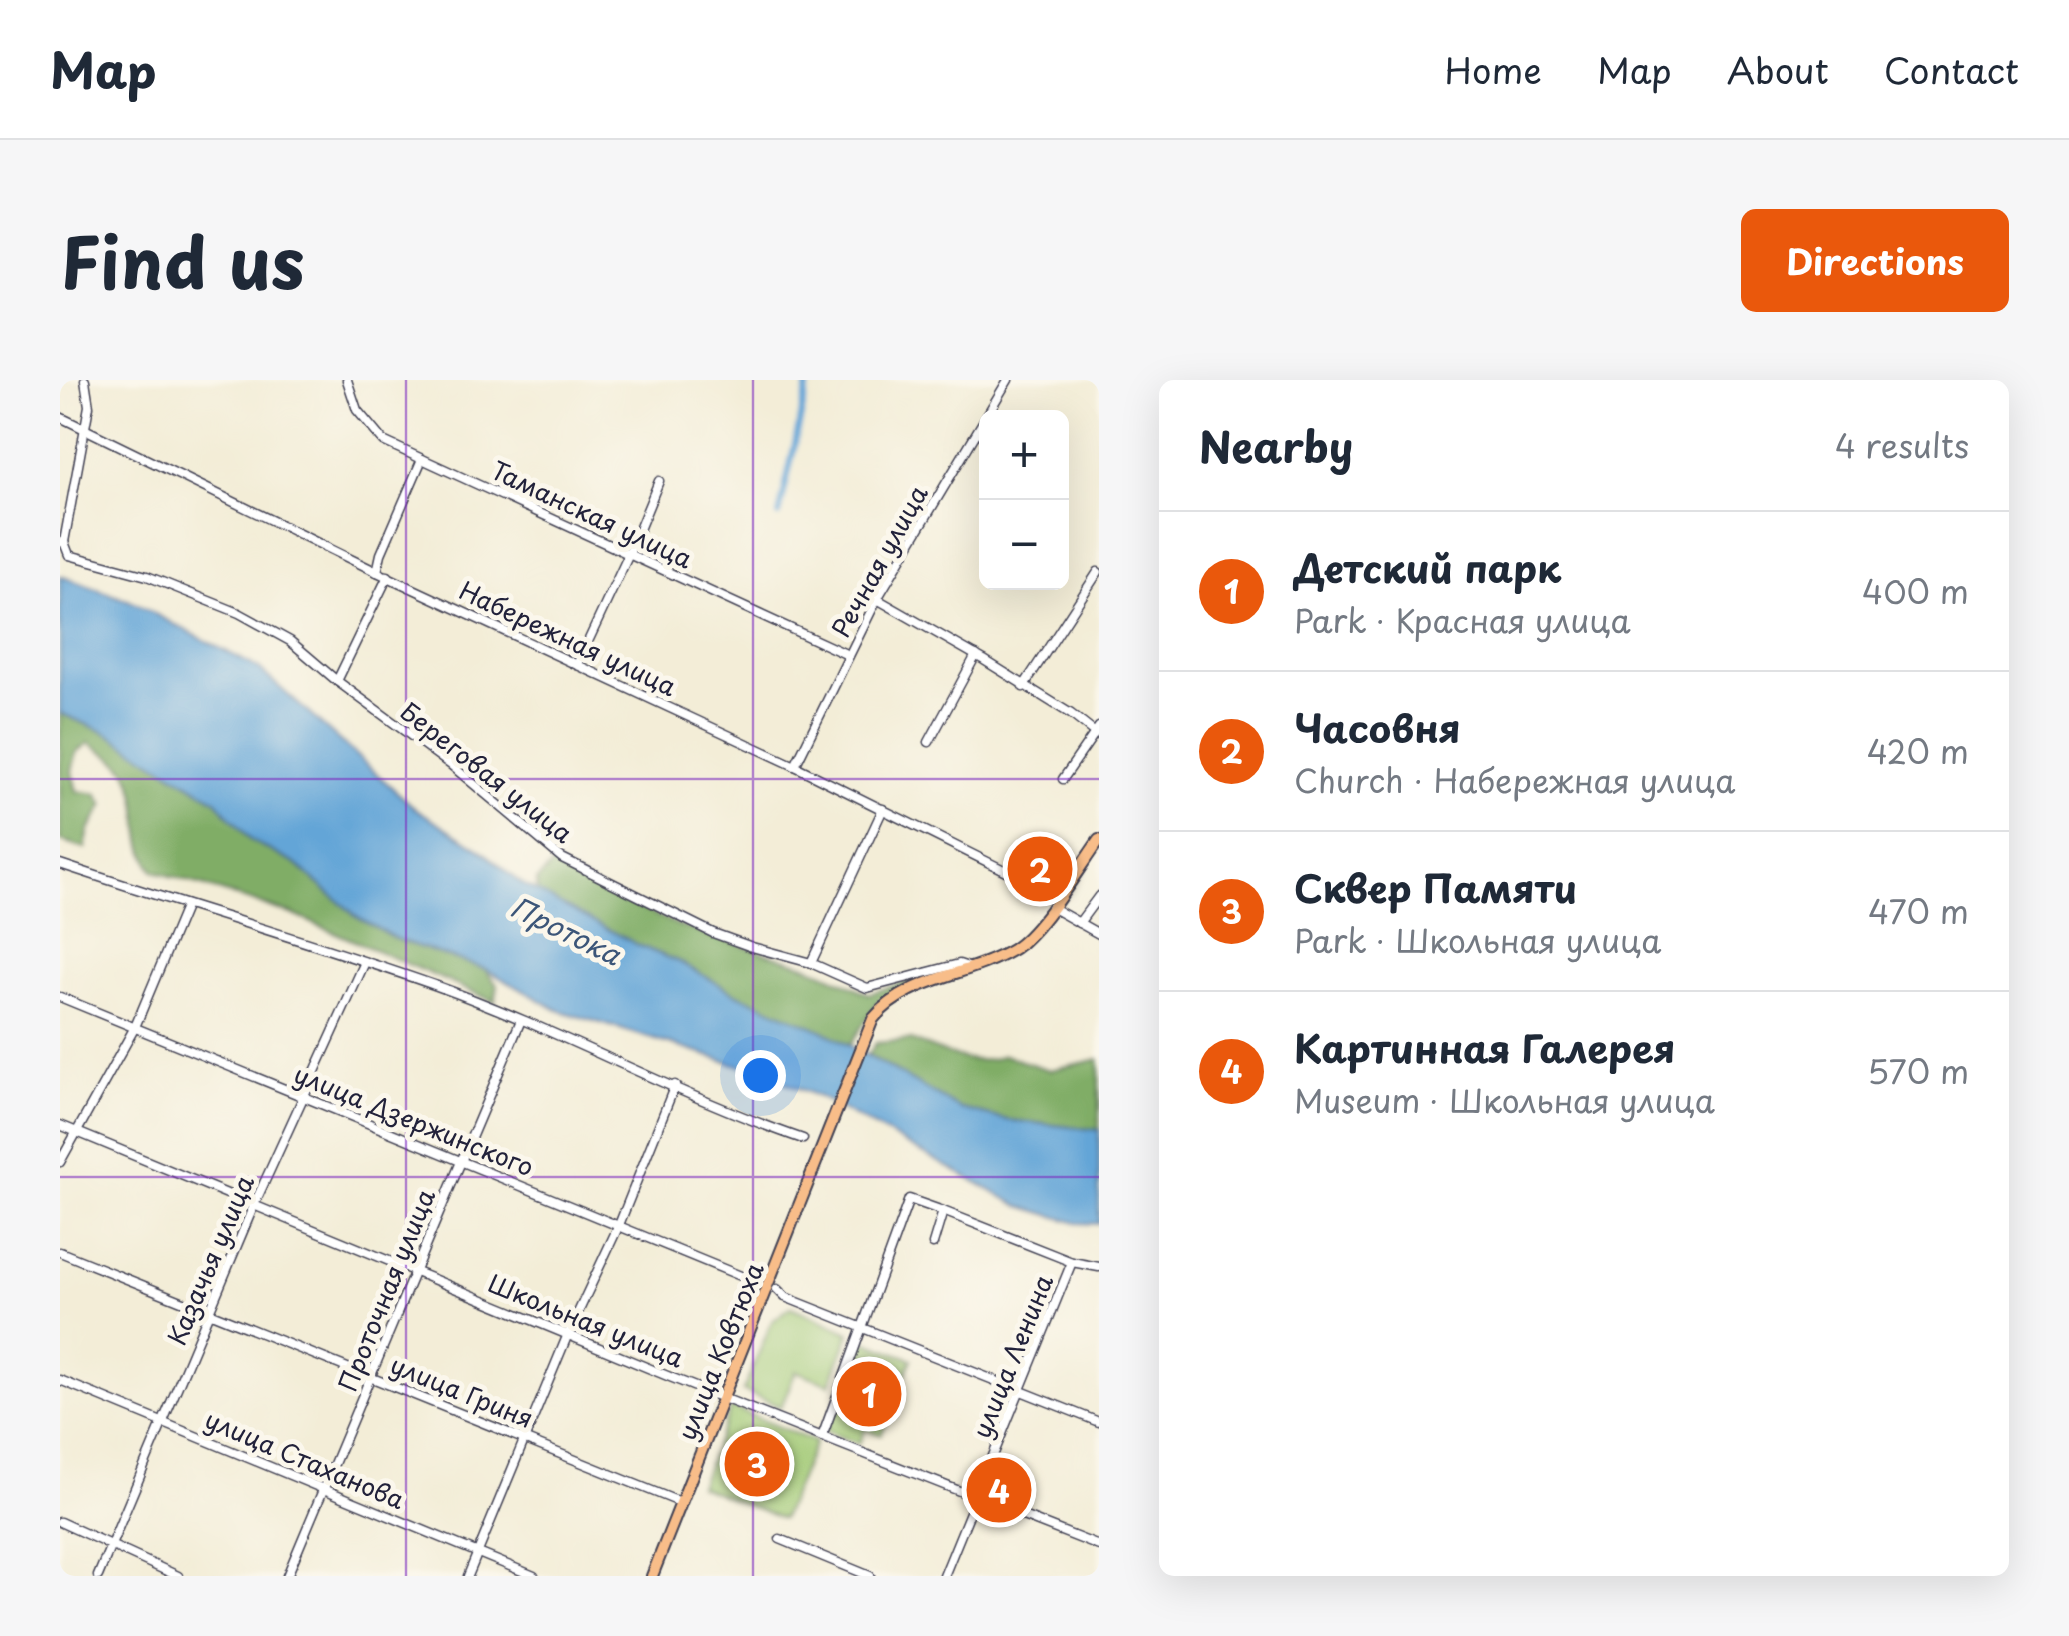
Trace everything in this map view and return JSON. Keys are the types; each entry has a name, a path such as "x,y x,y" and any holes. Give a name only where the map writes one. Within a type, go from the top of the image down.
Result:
{"main road":[{"path":"971,968 1022,943 1099,840"},
{"name":"улица Ковтюха","path":"652,1576 873,1019 892,1000 912,988 971,968"}],"street":[{"path":"62,542 90,406 86,380"},
{"name":"Таманская улица","path":"347,380 357,410 384,442 848,655"},
{"name":"Речная улица","path":"795,766 877,599 1008,380"},
{"name":"Набережная улица","path":"60,417 377,572 883,809 1054,902 1099,934"},
{"path":"377,572 422,459"},
{"path":"576,665 630,554 659,482"},
{"name":"Береговая улица","path":"62,542 69,554 147,576 258,622 290,641 338,682 452,765 562,858 713,932 752,948 811,963 867,988 959,964 971,968"},
{"path":"1023,687 1098,572"},
{"path":"338,682 388,576"},
{"path":"877,599 1097,730 1063,779"},
{"path":"929,742 976,655"},
{"path":"811,963 883,809"},
{"path":"60,864 365,962 521,1020 728,1113 802,1138"},
{"path":"1079,922 1099,896"},
{"path":"60,1162 134,1028 186,905"},
{"name":"Казачья улица","path":"98,1576 254,1205 365,962"},
{"name":"улица Дзержинского","path":"60,997 752,1282"},
{"name":"Проточная улица","path":"287,1576 521,1020"},
{"path":"468,1576 675,1086"},
{"name":"Школьная улица","path":"60,1125 974,1500 1099,1546"},
{"path":"822,1437 908,1199 1072,1262 1099,1267"},
{"path":"932,1244 944,1211"},
{"name":"улица Гриня","path":"60,1252 682,1503"},
{"name":"улица Ленина","path":"944,1576 1072,1262"},
{"path":"777,1289 785,1297 861,1329 1099,1422"},
{"name":"улица Стаханова","path":"60,1380 534,1576"},
{"path":"60,1522 178,1576"},
{"path":"780,1539 870,1576"}],"green space":[{"path":"60,713 105,732 216,800 250,840 296,864 355,915 396,939 485,969 498,986 495,1002 292,914 154,871 143,847 136,796 127,772 89,743 77,752 72,771 77,791 97,794 104,805 89,830 85,849 60,841"},
{"path":"554,863 620,900 683,927 809,966 869,994 922,979 879,1000 850,1045 735,993 537,892 537,880"},
{"path":"911,1040 957,1057 981,1060 1003,1055 1050,1070 1099,1059 1099,1130 1007,1120 961,1110 868,1055 876,1043"},
{"path":"791,1307 850,1333 830,1384 796,1371 781,1407 743,1391 772,1321"},
{"path":"862,1340 912,1359 881,1435 865,1429 859,1444 825,1431"},
{"path":"731,1407 815,1442 782,1519 699,1486"}],"water":[{"name":"Протока","path":"60,576 128,600 258,668 415,808 479,848 521,883 735,993 824,1031 961,1109 1007,1120 1099,1130 1099,1224 1077,1223 1020,1206 819,1097 758,1071 558,1010 485,969 396,939 355,915 296,864 250,840 216,800 105,732 60,713"}],"waterway":[{"path":"779,515 809,380"}],"place":[{"name":"Часовня","path":"1040,869"},
{"name":"Детский парк","path":"869,1394"},
{"name":"Сквер Памяти","path":"757,1464"},
{"name":"Картинная Галерея","path":"999,1490"}]}
